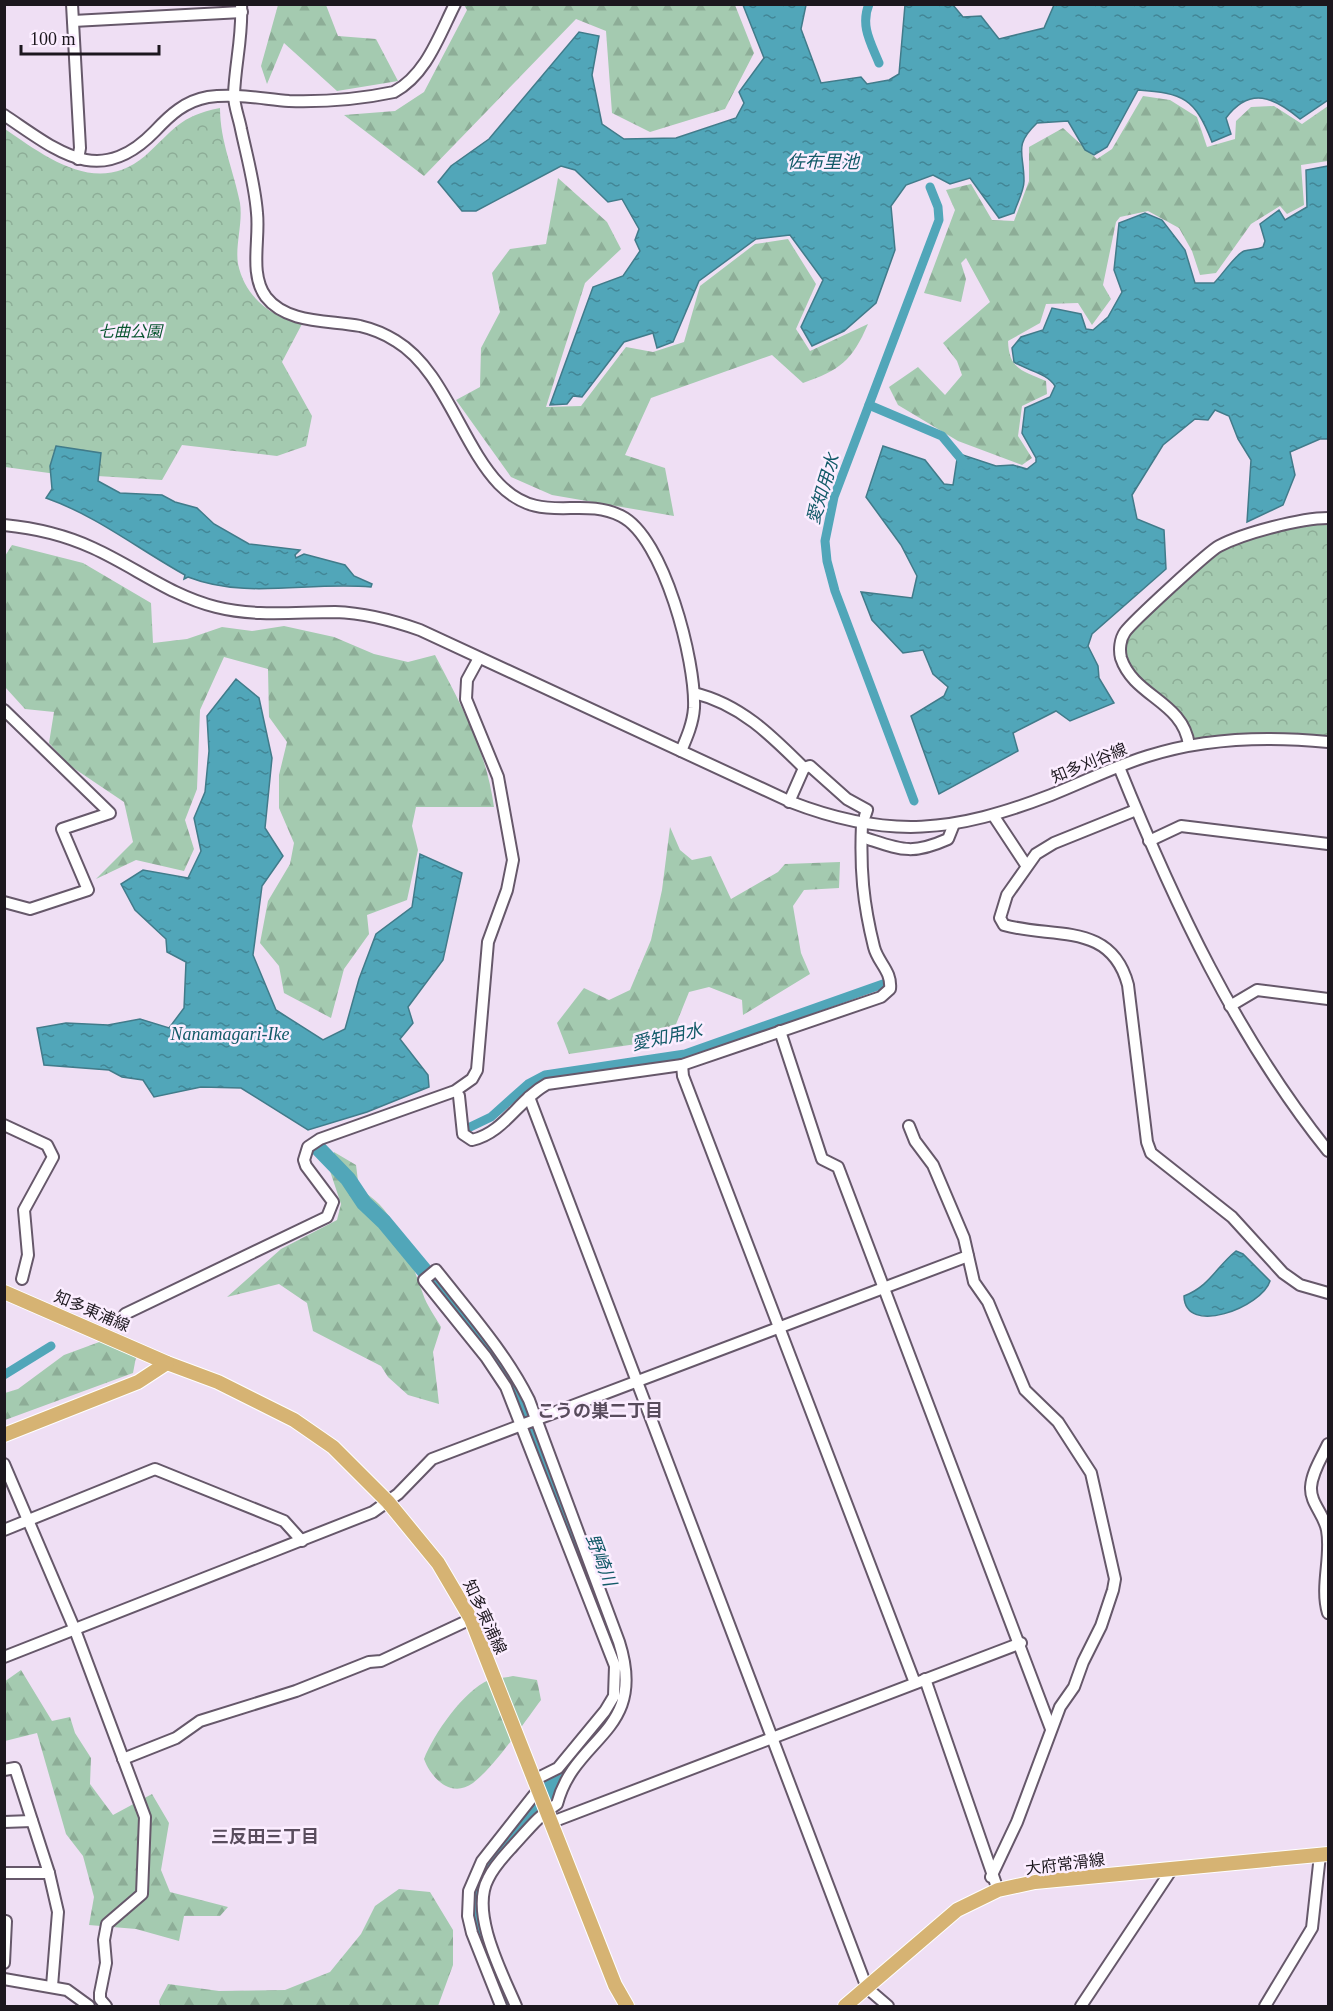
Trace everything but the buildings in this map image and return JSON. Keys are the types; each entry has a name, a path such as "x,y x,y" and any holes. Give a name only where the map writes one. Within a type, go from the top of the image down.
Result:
{"main road":[{"name":"知多東浦線","path":"4,1292 167,1363 218,1382 294,1420 333,1447 388,1502 438,1563 471,1619 615,1985 627,2007"},
{"path":"4,1435 138,1382 167,1363"},
{"name":"大府常滑線","path":"845,2007 957,1910 998,1890 1035,1882 1324,1855"}],"street":[{"path":"72,4 80,148 78,159"},
{"path":"4,115 53,148 78,159 95,162 116,159 142,143 169,116 184,105 205,97 234,96 292,101 394,92 405,87 422,67 455,4"},
{"path":"73,21 242,8 234,96 257,210 257,276 267,298 289,314 374,330 400,343 427,372 493,476 517,498 536,507 555,510 589,509 612,512 638,527 661,568 678,616 694,693 693,720 681,751"},
{"path":"1189,746 1188,735 1179,717 1130,674 1120,649 1126,630 1217,546 1301,520 1329,518"},
{"name":"知多刈谷線","path":"4,525 46,531 70,538 94,548 169,590 218,608 275,613 337,612 392,620 789,802 826,816 913,828 954,824 993,815 1119,767 1189,746 1260,738 1329,742"},
{"path":"125,1314 327,1216 333,1202 306,1166 304,1160 308,1147 320,1138 455,1091 472,1079 477,1070 488,942 509,883 513,860 498,777 466,699 467,680 479,658"},
{"path":"694,693 731,707 748,717 765,729 804,768"},
{"path":"4,710 110,813 62,829 88,890 30,909 4,902"},
{"path":"459,1096 463,1134 472,1140 486,1137 529,1097 547,1084 682,1065 881,997 890,989 891,980 875,951 860,878 862,837 867,810 847,799 810,766 804,768 789,802"},
{"path":"1119,767 1184,920 1230,1006 1266,1064 1329,1151"},
{"path":"1136,810 1054,843 1036,854 1026,865 1001,909 1000,918 1004,925 1092,940 1113,954 1124,972 1147,1142 1151,1153 1232,1217 1283,1273 1300,1285 1329,1293"},
{"path":"993,815 1026,865"},
{"path":"862,837 898,848 919,851 952,836 954,824"},
{"path":"1149,841 1181,826 1329,844"},
{"path":"1230,1006 1257,990 1329,999"},
{"path":"780,1031 822,1159 838,1167 1021,1643 1051,1729"},
{"path":"682,1065 779,1325 920,1681 991,1877 998,1890"},
{"path":"529,1097 867,1988 888,2007"},
{"path":"4,1125 47,1144 53,1157 24,1210 28,1254 22,1279"},
{"path":"909,1126 915,1141 933,1165 964,1238 974,1282 988,1302 1025,1390 1058,1422 1091,1473 1114,1579 1113,1590 1101,1626 1083,1662 1074,1687 1060,1707 1017,1822 991,1877"},
{"path":"4,1657 373,1512 388,1502 432,1459 779,1325 968,1256"},
{"path":"516,2007 485,1924 481,1904 483,1892 497,1864 542,1800 558,1768 605,1711 614,1696 615,1666 513,1401 497,1373 424,1280 435,1270 510,1366 535,1419 619,1642 627,1684 625,1700 614,1723 561,1787 556,1804 542,1800"},
{"path":"1328,1447 1313,1477 1311,1489 1325,1520 1328,1574 1325,1594 1329,1613"},
{"path":"4,1464 75,1630 145,1817 142,1894 106,1924 104,1940 106,1963 100,1993 100,1999 106,2007"},
{"path":"4,1530 155,1469 284,1521 302,1541"},
{"path":"123,1759 176,1738 200,1721 296,1691 369,1662 381,1661 471,1619"},
{"path":"501,2007 472,1933 468,1916 469,1891 482,1861 542,1800 772,1737 1021,1643"},
{"path":"4,1770 15,1768 49,1874 58,1912 52,1986"},
{"path":"4,1822 32,1821"},
{"path":"1265,2007 1312,1928 1324,1855"},
{"path":"1081,2007 1172,1869"},
{"path":"4,1873 49,1874"},
{"path":"4,1963 5,1919"},
{"path":"4,1978 68,1990 89,2007"}],"green space":[{"path":"278,5 326,5 338,36 376,39 398,81 337,91 284,43 267,84 261,66"},
{"path":"464,5 735,5 754,53 725,109 650,132 612,113 606,31 576,19 424,176 344,115 395,111 424,92 467,10"},
{"path":"1143,96 1170,100 1197,117 1207,147 1235,139 1236,121 1251,107 1274,106 1302,124 1328,106 1328,161 1301,165 1304,205 1287,214 1280,206 1251,224 1216,273 1200,275 1192,251 1179,228 1148,211 1120,217 1116,222 1103,285 1111,299 1092,325 1078,303 1046,304 1040,323 1008,341 1011,358 1018,368 1046,381 1047,394 1022,406 1018,436 1032,458 1022,465 958,441 898,405 889,387 918,367 945,395 962,375 957,361 943,343 990,302 966,258 961,263 966,279 961,302 924,293 955,210 946,190 971,184 992,220 1014,221 1029,181 1029,147 1063,128 1097,159 1112,149"},
{"name":"七曲公園","path":"220,108 225,145 240,203 241,218 237,257 241,276 253,296 261,304 280,316 302,324 282,362 312,416 306,446 277,456 182,445 162,480 49,473 5,467 5,129 55,161 90,173 109,173 127,168 145,156 186,120 206,111"},
{"path":"558,178 607,222 621,249 585,283 546,407 581,406 626,347 653,352 684,342 700,286 755,244 788,239 816,284 796,329 810,351 868,324 850,356 827,374 803,383 772,355 651,398 625,455 665,468 674,516 552,495 511,477 456,400 480,387 481,348 500,312 492,273 510,249 546,244"},
{"path":"1328,518 1328,742 1189,745 1188,735 1130,674 1121,643 1217,546"},
{"path":"12,545 83,563 151,603 153,643 187,639 222,627 252,631 284,626 334,637 374,654 408,662 435,655 479,747 494,807 416,807 412,826 418,850 407,900 367,915 369,934 344,969 331,1018 284,993 279,966 260,943 268,901 290,864 294,843 279,808 279,775 287,742 269,717 268,669 224,657 200,710 197,789 185,820 194,849 184,871 136,860 96,879 133,842 124,802 69,765 49,743 54,712 25,709 5,687 5,556"},
{"path":"670,827 680,850 692,860 711,856 731,899 778,872 785,864 840,862 839,888 804,890 793,906 801,953 810,974 743,1015 742,1000 709,987 689,992 670,1039 569,1054 557,1023 584,988 609,1000 630,990 651,940 662,890"},
{"path":"334,1152 356,1165 359,1189 372,1198 392,1221 400,1235 429,1307 441,1327 433,1352 439,1404 408,1395 388,1377 381,1366 313,1331 307,1303 279,1284 227,1297 281,1249 337,1220 341,1204 330,1171"},
{"path":"102,1341 136,1357 133,1373 5,1420 5,1393 18,1389 64,1355"},
{"path":"21,1670 52,1721 70,1717 75,1733 91,1758 90,1784 113,1815 152,1794 169,1823 161,1870 170,1892 228,1907 220,1916 184,1916 179,1941 136,1929 89,1925 94,1897 83,1856 66,1834 37,1733 5,1741 4,1682"},
{"path":"513,1676 537,1680 541,1700 500,1755 473,1783 457,1789 443,1784 432,1773 424,1759 434,1738 460,1703 479,1685 489,1680"},
{"path":"399,1889 430,1892 453,1930 453,1965 438,2006 160,2006 159,2001 168,1984 219,1991 285,1990 330,1972 361,1934 375,1906"}],"water":[{"name":"佐布里池","path":"743,5 806,5 801,29 821,83 861,77 867,84 889,80 899,74 905,5 953,5 963,17 981,16 999,39 1044,28 1054,5 1328,5 1328,100 1300,119 1281,105 1262,98 1253,98 1235,108 1226,118 1231,134 1212,142 1200,116 1186,101 1166,93 1138,90 1107,147 1094,155 1085,150 1068,121 1037,123 1022,144 1024,185 1014,213 999,218 970,178 950,184 933,175 906,185 891,206 895,250 876,303 844,331 812,346 801,327 823,280 790,235 756,239 699,281 673,342 657,348 653,333 624,342 582,397 573,396 567,404 550,405 593,287 623,276 640,251 635,240 639,229 622,199 608,202 575,170 561,166 476,211 462,211 438,182 451,166 489,139 579,32 599,36 592,75 602,124 624,139 676,138 736,118 744,103 739,92 764,58"},
{"path":"1328,166 1328,439 1320,439 1290,452 1295,475 1283,505 1247,522 1251,460 1238,439 1229,416 1215,410 1208,420 1195,419 1163,445 1132,495 1137,519 1164,530 1166,569 1092,634 1088,646 1098,666 1099,678 1114,703 1070,721 1056,711 1013,733 1018,751 939,794 911,716 944,696 948,687 933,674 923,650 903,653 872,620 861,592 912,598 917,576 901,545 866,497 883,446 925,460 944,484 953,485 957,459 963,455 996,466 1013,465 1027,469 1036,462 1036,458 1022,433 1025,408 1050,397 1055,386 1042,375 1014,362 1012,348 1021,337 1043,330 1052,308 1081,314 1086,329 1093,330 1108,317 1122,292 1114,270 1119,223 1145,213 1162,220 1185,250 1195,283 1214,283 1241,253 1263,247 1265,241 1260,224 1279,210 1285,220 1307,207 1306,170"},
{"path":"56,446 101,453 98,481 120,493 162,495 175,502 197,508 214,524 249,544 300,550 295,555 296,558 304,554 345,565 354,576 372,584 371,587 255,589 210,584 188,577 184,579 185,575 100,523 46,498 52,489 50,466"},
{"name":"Nanamagari-Ike","path":"236,679 259,698 272,758 265,828 283,856 262,886 253,955 276,1010 323,1040 345,1029 359,979 376,934 412,907 420,854 462,873 443,960 408,1007 413,1023 400,1039 428,1075 429,1087 367,1112 308,1130 241,1088 201,1087 154,1097 143,1080 122,1077 109,1070 44,1065 37,1028 66,1023 108,1025 140,1019 169,1028 184,1008 186,962 167,952 166,939 135,910 121,884 143,870 188,878 201,851 194,818 205,792 209,751 207,716"},
{"path":"1236,1251 1243,1254 1270,1281 1264,1291 1240,1308 1224,1314 1197,1315 1188,1308 1184,1296 1207,1282"}],"waterway":[{"name":"愛知用水","path":"869,4 866,27 879,63"},
{"name":"愛知用水","path":"914,801 835,591 827,561 825,541 834,497 939,220 938,207 930,187"},
{"path":"869,405 942,436 967,466"},
{"name":"愛知用水","path":"466,1129 491,1117 528,1084 545,1075 685,1054 883,984"},
{"name":"野崎川","path":"319,1149 348,1179 364,1203 384,1222 502,1367 520,1400 623,1674 619,1701 611,1714 487,1865 479,1882 476,1900 481,1936 508,2006"},
{"name":"愛知用水","path":"4,1375 51,1346"}],"district":[{"name":"こうの巣二丁目","path":"600,1411"},
{"name":"三反田三丁目","path":"265,1837"}]}
